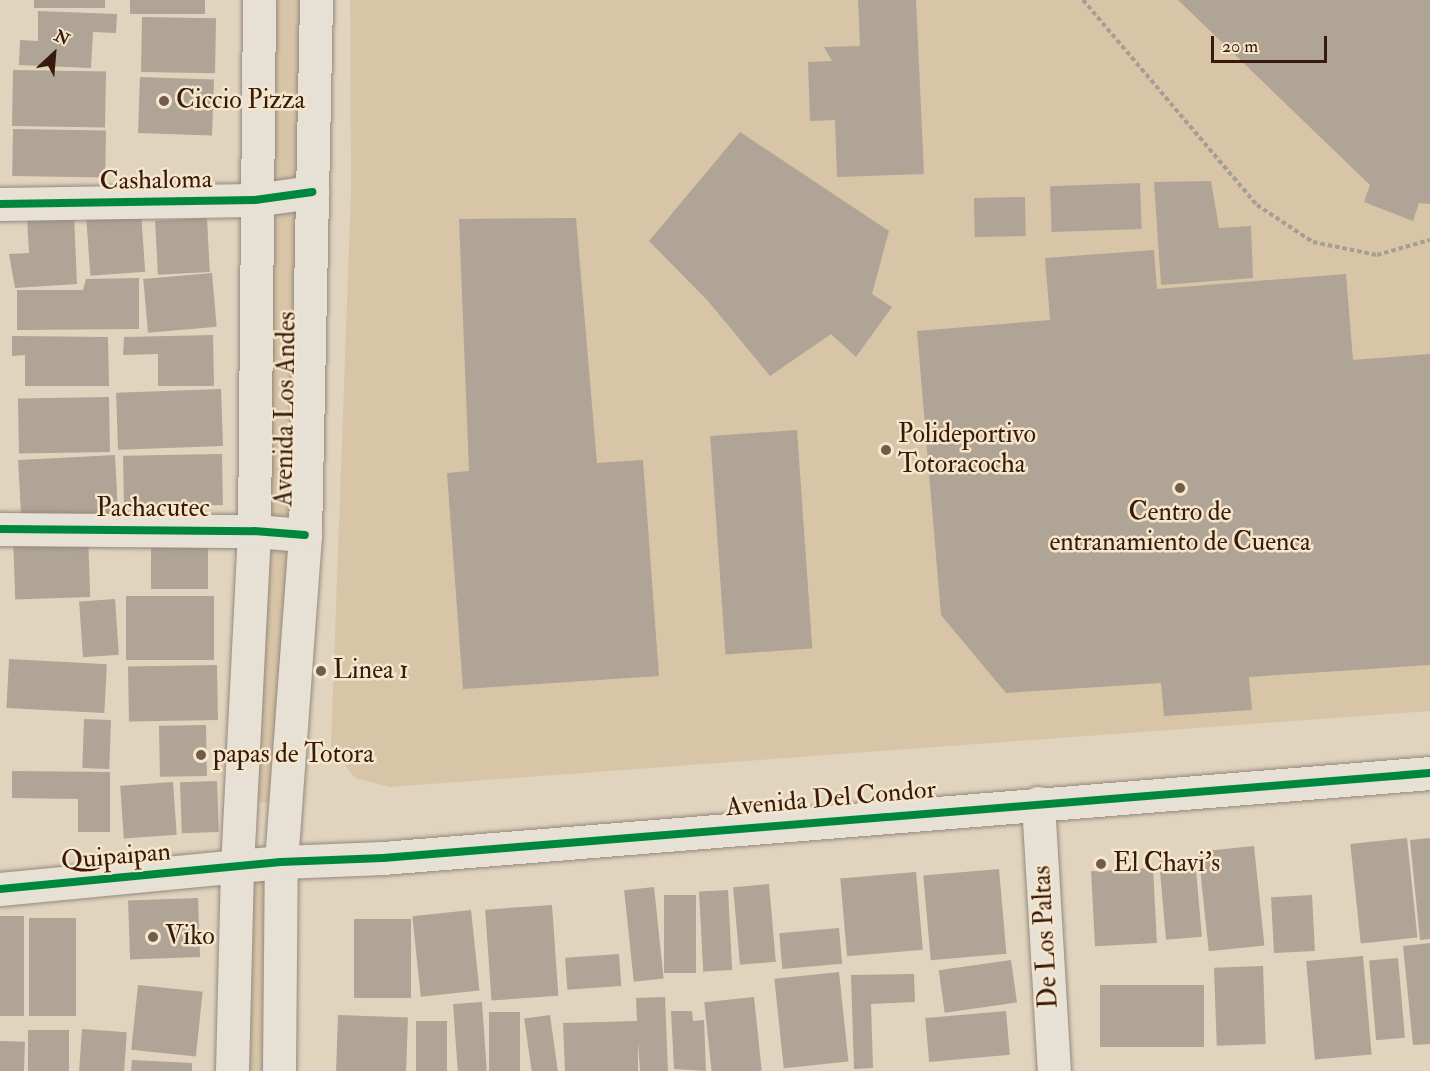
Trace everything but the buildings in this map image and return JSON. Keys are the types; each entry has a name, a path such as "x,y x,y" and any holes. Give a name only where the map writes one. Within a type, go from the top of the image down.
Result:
{"street":[{"name":"Avenida Los Andes","path":"232,1071 237,867 254,531 255,200 259,0"},
{"name":"Avenida Los Andes","path":"279,1071 281,862 305,535 316,0"},
{"name":"Cashaloma","path":"0,204 255,200 312,192"},
{"name":"Pachacutec","path":"0,529 254,531 305,535"},
{"name":"Avenida Del Condor","path":"237,867 281,862 394,857 1038,802 1430,772"},
{"name":"De Los Paltas","path":"1038,802 1054,1071"},
{"name":"Quipaipan","path":"0,890 237,867"}],"path":[{"path":"1083,0 1257,205 1312,242 1377,255 1430,240"}],"shaded area":[{"path":"269,0 310,0 310,184 269,184"},
{"name":"Polideportivo Totoracocha","path":"350,0 1430,0 1430,711 390,787 355,778 331,746 351,190"},
{"path":"264,197 311,199 297,514 258,517"},
{"path":"254,531 305,535 271,804 252,801"},
{"path":"237,861 281,862 277,1071 233,1070"}],"cycle path":[{"path":"0,204 255,200 312,192"},
{"path":"0,529 254,531 305,535"},
{"path":"0,889 281,862 383,858 1430,773"}],"place":[{"name":"Ciccio Pizza","path":"164,101"},
{"name":"Polideportivo Totoracocha","path":"886,450"},
{"name":"Centro de entranamiento de Cuenca","path":"1180,488"},
{"name":"Linea 1","path":"321,671"},
{"name":"papas de Totora","path":"201,755"},
{"name":"El Chavi's","path":"1101,864"},
{"name":"Viko","path":"153,937"}]}
